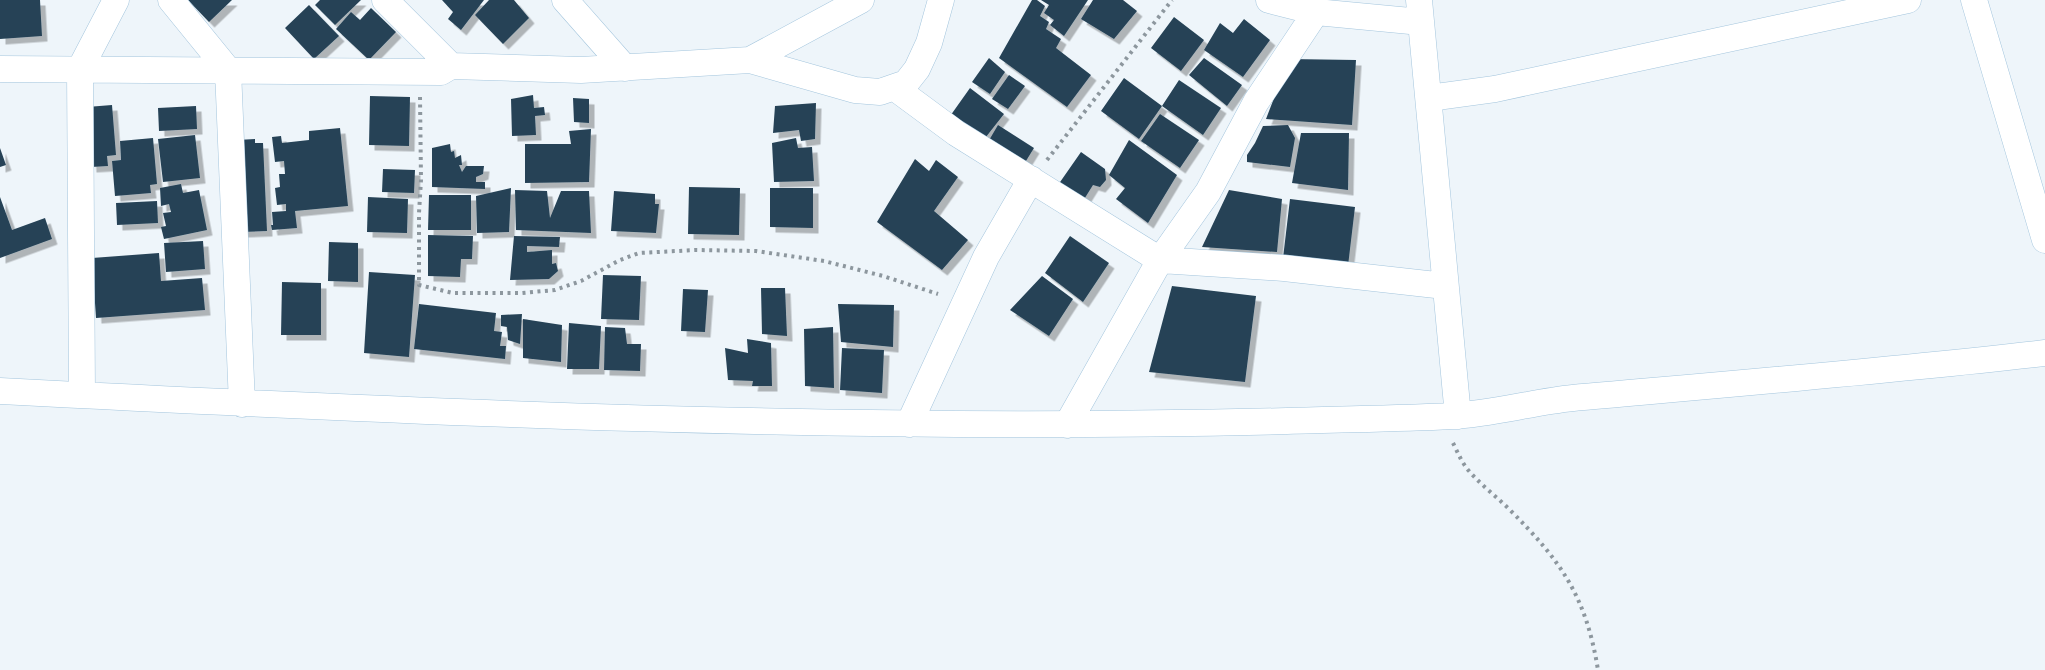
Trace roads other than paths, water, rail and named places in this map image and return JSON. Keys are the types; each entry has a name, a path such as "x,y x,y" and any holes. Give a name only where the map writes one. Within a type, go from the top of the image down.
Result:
{"street":[{"path":"82,395 80,69 116,0"},
{"path":"171,0 228,70 242,404"},
{"path":"385,0 446,69"},
{"path":"565,0 625,68"},
{"path":"750,60 861,0"},
{"path":"0,69 581,70 750,60 855,90 880,92 906,83 917,69 929,43 941,0"},
{"path":"1269,0 1316,12 1420,11 1445,286 1452,416"},
{"path":"1429,98 1495,89 1908,0"},
{"path":"1974,0 2045,240"},
{"path":"1067,425 1160,260 1208,192 1256,102 1316,12"},
{"path":"895,88 956,133 1160,260 1284,268 1445,286"},
{"path":"909,424 986,257 1031,179"},
{"path":"0,391 242,404 699,421 1067,425 1452,416 1565,399 1883,371 2045,353"}]}
